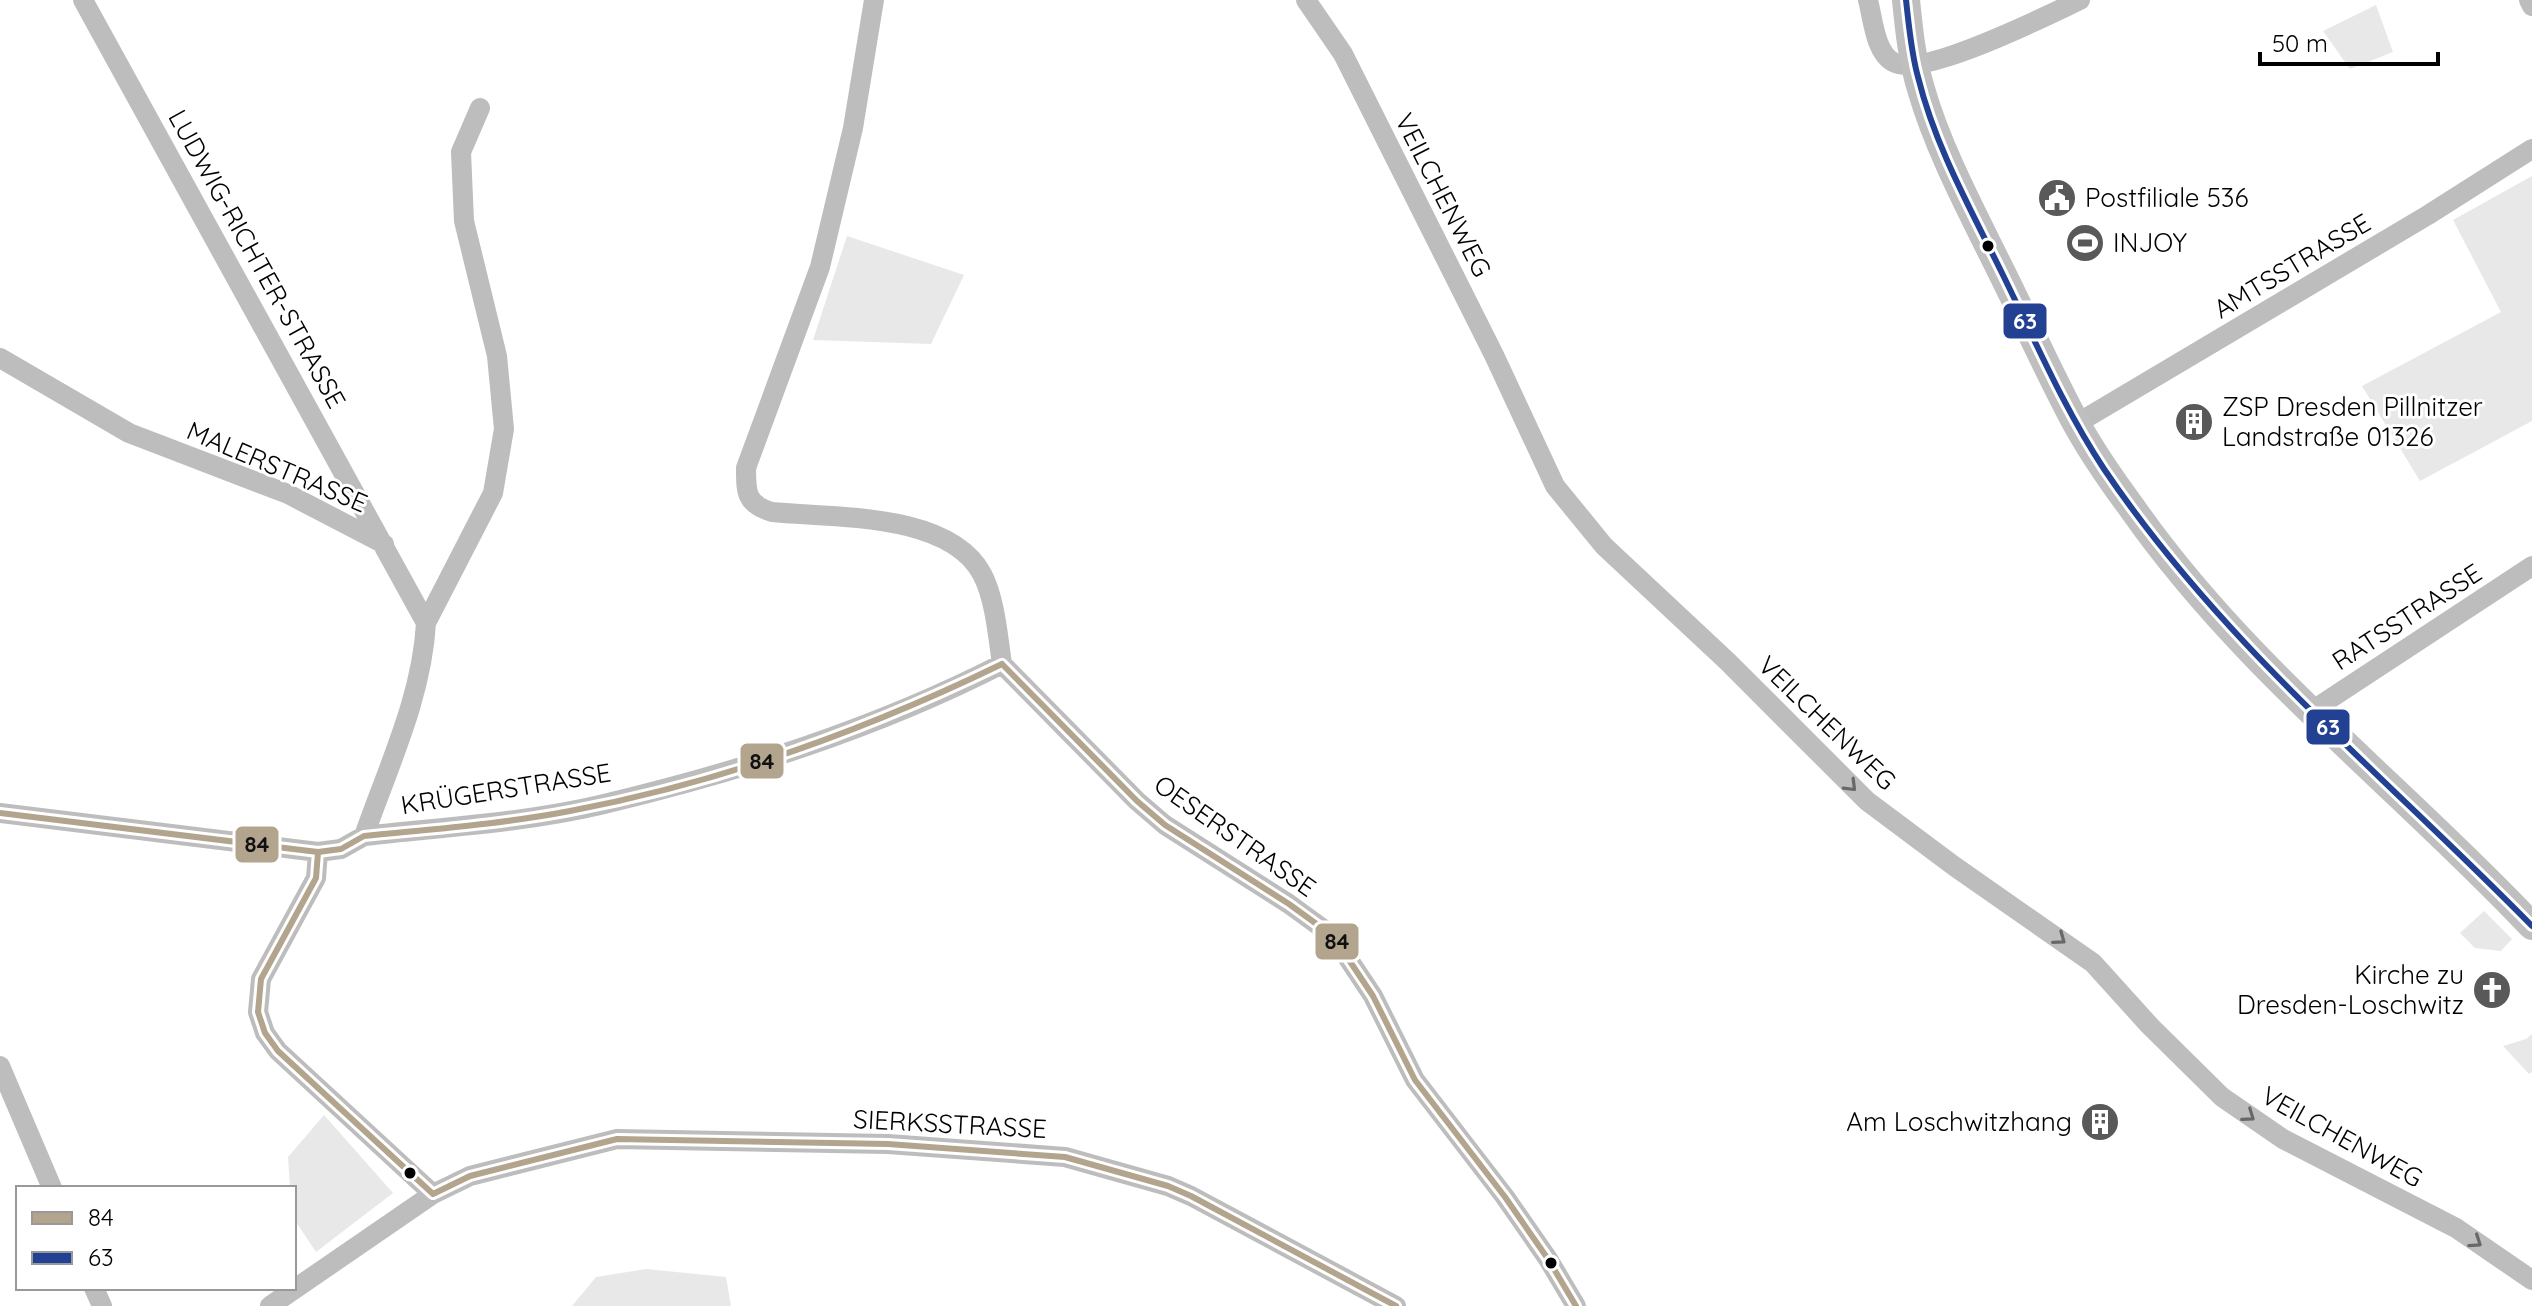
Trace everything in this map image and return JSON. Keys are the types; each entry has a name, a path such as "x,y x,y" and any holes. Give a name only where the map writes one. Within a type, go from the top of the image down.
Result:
{"main road":[{"path":"1906,0 1914,64 1931,117 1968,203 2076,424 2133,510 2196,590 2310,712 2454,846 2532,926"}],"street":[{"name":"LUDWIG-RICHTER-STRASSE","path":"83,0 385,544"},
{"path":"874,0 853,128 820,267 746,468 747,493 757,508 772,512 897,523 927,530 960,547 984,577 1002,664"},
{"name":"VEILCHENWEG","path":"1306,0 1343,54 1494,355 1555,486 1604,546 1727,661 1867,801 2093,963 2150,1026 2222,1097 2283,1139 2456,1228 2532,1280"},
{"path":"1868,0 1881,50 1891,61 1902,66 1932,63 2080,0"},
{"path":"2529,0 2532,6"},
{"path":"364,836 413,697 424,655 426,623 493,493 504,429 497,356 464,221 461,152 480,108"},
{"name":"AMTSSTRASSE","path":"2076,424 2428,215 2532,149"},
{"name":"MALERSTRASSE","path":"0,358 129,433 288,494 385,544 426,623"},
{"name":"RATSSTRASSE","path":"2310,712 2532,566"},
{"name":"KRÜGERSTRASSE","path":"0,813 318,852 341,849 364,836 550,814 599,805 813,745 907,709 1002,664"},
{"name":"OESERSTRASSE","path":"1002,664 1156,817 1333,936 1373,996 1415,1080 1505,1197 1576,1306"},
{"path":"318,852 316,878 261,979 258,1012 265,1033 278,1051 433,1194"},
{"path":"0,1066 51,1186"},
{"name":"SIERKSSTRASSE","path":"296,1288 433,1194 470,1176 617,1139 888,1144 1065,1157 1168,1186 1191,1196 1396,1306"},
{"name":"SIERKSSTRASSE","path":"270,1306 293,1290"}],"shaded area":[{"path":"2376,5 2393,52 2350,69 2323,31"},
{"path":"2532,176 2532,421 2420,481 2362,386 2501,312 2453,220"},
{"path":"847,236 964,275 931,344 813,340"},
{"path":"2484,911 2512,939 2501,951 2475,948 2460,933"},
{"path":"2532,1034 2532,1072 2529,1074 2503,1046"},
{"path":"324,1115 393,1193 316,1252 296,1222 296,1186 290,1186 288,1157"},
{"path":"646,1269 726,1277 731,1306 572,1306 596,1277"}],"transit line":[{"name":"63","path":"1906,0 1916,68 1925,103 1944,152 2062,397 2104,469 2150,533 2253,651 2532,926"},
{"name":"84","path":"1002,664 1137,801 1165,825 1289,904 1333,936 1373,996 1415,1080 1505,1197 1576,1306"},
{"name":"84","path":"0,813 318,852 341,849 364,836 544,816 681,786 845,732 1002,664"},
{"name":"84","path":"318,852 316,878 261,979 258,1012 265,1033 278,1051 433,1194"},
{"name":"84","path":"433,1194 470,1176 617,1139 888,1144 1065,1157 1168,1186 1191,1196 1396,1306"}],"place":[{"name":"Postfiliale 536","path":"2057,198"},
{"name":"INJOY","path":"2085,243"},
{"name":"ZSP Dresden Pillnitzer Landstraße 01326","path":"2194,422"},
{"name":"Kirche zu Dresden-Loschwitz","path":"2492,990"},
{"name":"Am Loschwitzhang","path":"2100,1122"}]}
